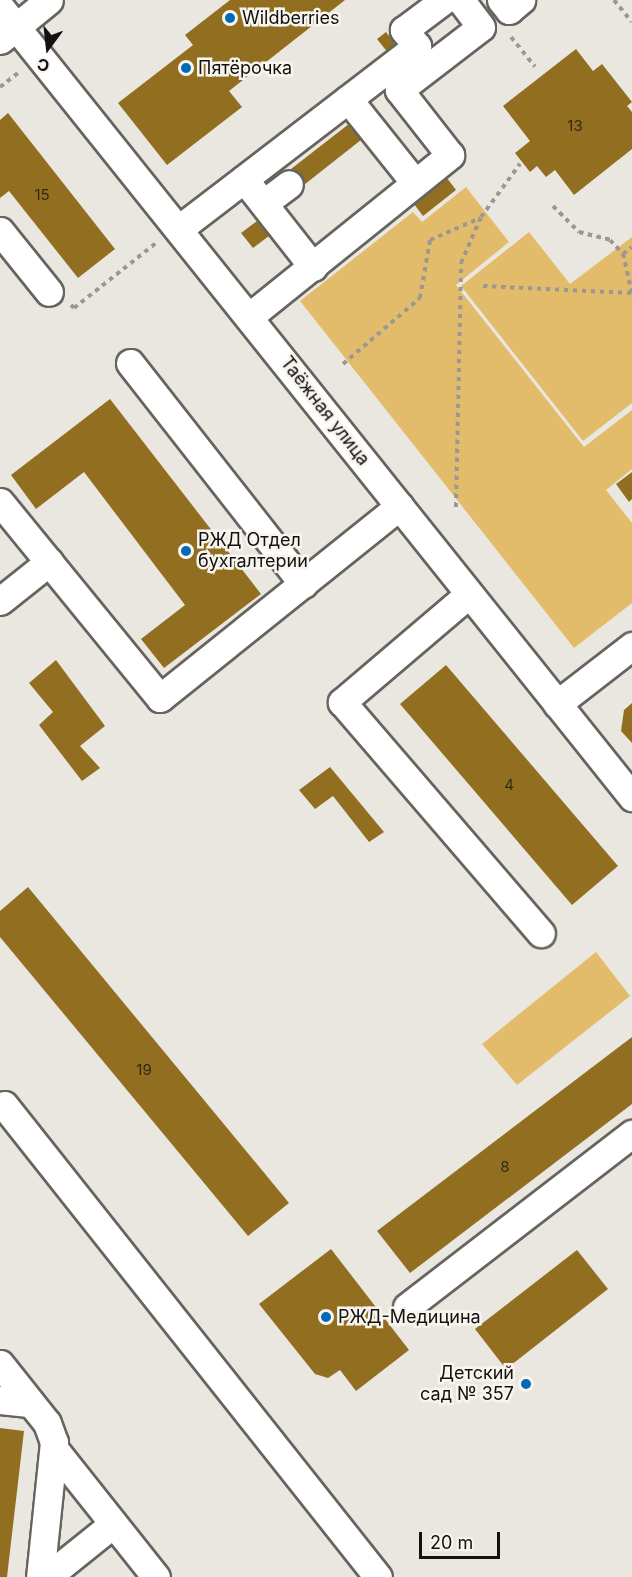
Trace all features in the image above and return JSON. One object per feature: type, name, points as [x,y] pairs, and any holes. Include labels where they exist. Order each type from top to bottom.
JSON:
[{"type":"street","points":[[6,24],[49,0]]},
{"type":"street","points":[[180,228],[417,46],[405,30],[444,0]]},
{"type":"street","points":[[250,316],[314,267],[450,155],[399,90],[481,27],[461,0]]},
{"type":"street","points":[[501,0],[508,10],[521,0]]},
{"type":"street","name":"Таёжная улица","points":[[6,24],[180,228],[632,797]]},
{"type":"street","points":[[348,99],[415,183]]},
{"type":"street","points":[[244,179],[314,267]]},
{"type":"street","points":[[264,203],[288,184]]},
{"type":"street","points":[[0,231],[58,296]]},
{"type":"street","points":[[130,363],[303,584]]},
{"type":"street","points":[[0,502],[160,698],[400,506]]},
{"type":"street","points":[[0,601],[49,562]]},
{"type":"street","points":[[469,594],[342,702],[541,933]]},
{"type":"street","points":[[557,704],[632,646]]},
{"type":"street","points":[[4,1105],[378,1577]]},
{"type":"street","points":[[407,1307],[632,1134]]},
{"type":"street","points":[[0,1364],[51,1429],[55,1450],[40,1577]]},
{"type":"street","points":[[0,1400],[31,1403]]},
{"type":"street","points":[[55,1450],[156,1577]]},
{"type":"street","points":[[47,1577],[113,1524]]},
{"type":"path","points":[[614,0],[632,22]]},
{"type":"path","points":[[456,507],[461,263],[480,217],[520,164]]},
{"type":"path","points":[[483,286],[632,293],[623,254],[610,240],[579,232],[553,206]]},
{"type":"path","points":[[343,364],[420,298],[430,240],[480,217]]},
{"type":"path","points":[[58,296],[74,308],[157,243]]},
{"type":"path","points":[[623,254],[632,247]]},
{"type":"shaded area","points":[[466,187],[509,242],[456,285],[584,447],[632,410],[632,469],[606,490],[632,523],[632,603],[574,648],[300,301],[413,212],[422,222]]},
{"type":"shaded area","points":[[529,232],[570,284],[632,237],[632,403],[583,441],[461,286]]},
{"type":"shaded area","points":[[596,952],[630,996],[517,1085],[482,1044]]},
{"type":"building","points":[[230,0],[345,0],[229,91],[242,107],[167,165],[118,103],[193,45],[185,35]]},
{"type":"building","points":[[386,32],[402,53],[393,59],[377,39]]},
{"type":"building","points":[[576,49],[593,71],[602,64],[632,102],[627,106],[632,112],[632,149],[574,195],[555,170],[546,177],[537,166],[530,172],[515,153],[530,141],[503,106]]},
{"type":"building","points":[[8,113],[115,249],[78,278],[9,191],[0,198],[0,120]]},
{"type":"building","points":[[354,120],[366,136],[295,192],[282,176]]},
{"type":"building","points":[[444,174],[456,190],[423,216],[411,200]]},
{"type":"building","points":[[261,218],[273,233],[253,248],[241,233]]},
{"type":"building","name":"РЖД Отдел бухгалтерии","points":[[110,399],[261,594],[164,668],[141,639],[185,605],[84,472],[36,509],[11,475]]},
{"type":"building","points":[[632,472],[632,499],[629,502],[616,484]]},
{"type":"building","points":[[56,660],[105,726],[80,746],[100,768],[82,781],[39,725],[53,712],[29,683]]},
{"type":"building","points":[[446,665],[618,866],[572,905],[400,704]]},
{"type":"building","points":[[632,703],[632,743],[621,731],[624,710]]},
{"type":"building","points":[[330,767],[384,832],[369,842],[333,796],[315,809],[299,790]]},
{"type":"building","points":[[28,887],[289,1203],[248,1236],[0,937],[0,911]]},
{"type":"building","points":[[632,1037],[632,1104],[410,1273],[377,1231]]},
{"type":"building","name":"РЖД-Медицина","points":[[331,1249],[409,1350],[356,1391],[340,1370],[328,1378],[315,1374],[259,1304]]},
{"type":"building","points":[[577,1250],[608,1289],[506,1369],[475,1329]]},
{"type":"building","points":[[0,1428],[24,1431],[7,1577],[0,1577]]},
{"type":"place","name":"Wildberries","points":[[230,18]]},
{"type":"place","name":"Пятёрочка","points":[[186,68]]},
{"type":"place","name":"РЖД Отдел бухгалтерии","points":[[186,551]]},
{"type":"place","name":"РЖД-Медицина","points":[[326,1317]]},
{"type":"place","name":"Детский сад № 357","points":[[526,1384]]}]
